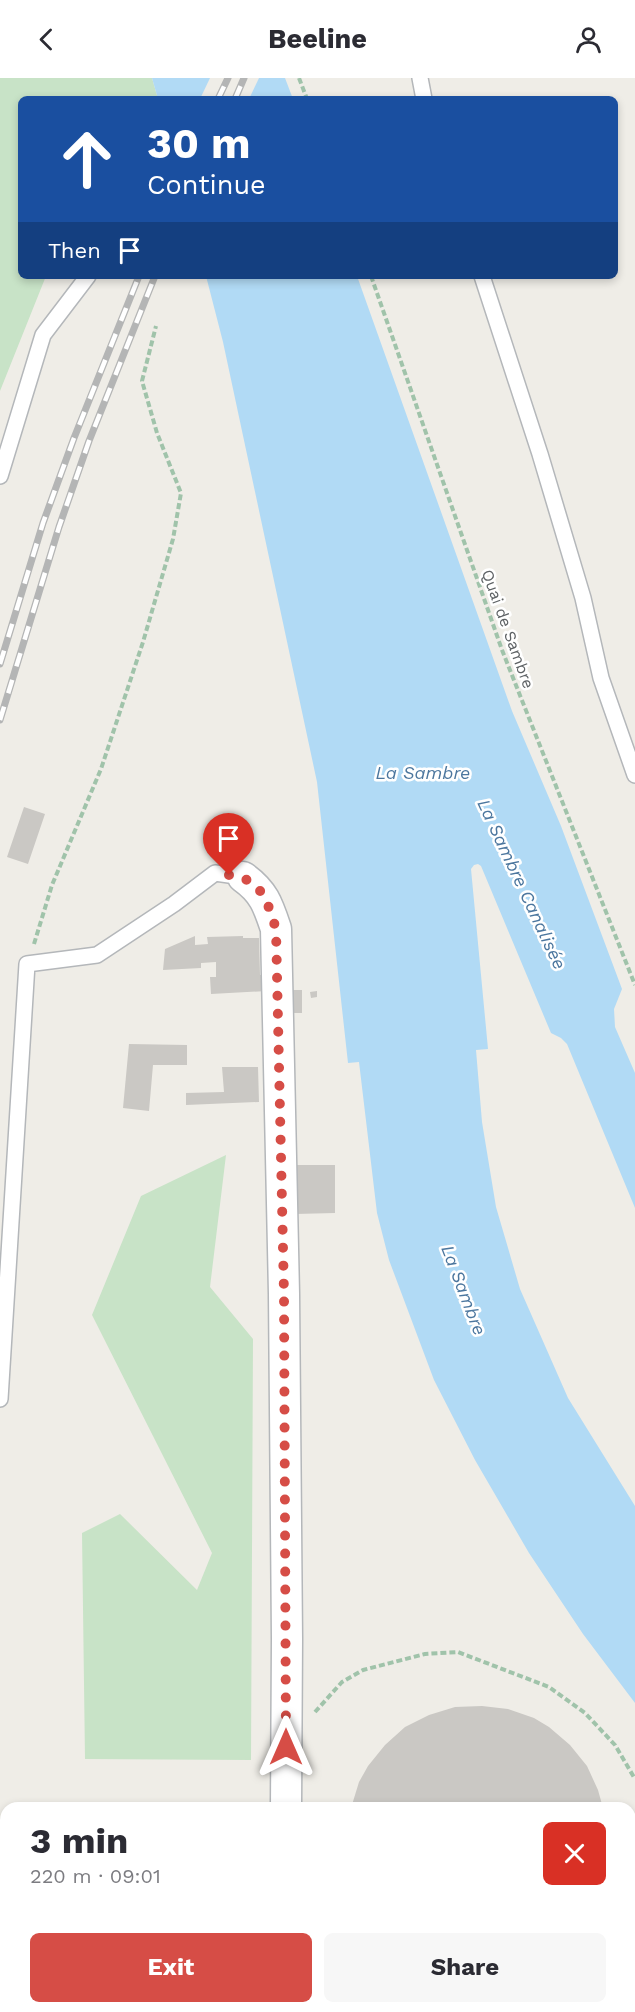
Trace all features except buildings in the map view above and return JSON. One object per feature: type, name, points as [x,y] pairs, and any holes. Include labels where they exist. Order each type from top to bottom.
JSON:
[{"type":"street","points":[[243,876],[257,887],[266,901],[276,929],[284,1294],[286,1802]]},
{"type":"lane","points":[[420,78],[423,96]]},
{"type":"lane","points":[[0,476],[43,335],[86,279]]},
{"type":"lane","points":[[483,279],[540,454],[583,598],[601,678],[635,776]]},
{"type":"lane","points":[[0,1399],[27,964],[97,955],[174,904],[215,873],[243,876]]},
{"type":"path","points":[[299,78],[306,96]]},
{"type":"path","name":"Quai de Sambre","points":[[372,279],[502,650],[635,985]]},
{"type":"path","points":[[27,964],[52,885],[101,770],[173,539],[181,493],[157,433],[142,381],[156,326]]},
{"type":"path","points":[[314,1713],[342,1682],[363,1670],[425,1654],[458,1652],[549,1687],[585,1713],[615,1745],[635,1779]]},
{"type":"green space","points":[[0,78],[152,78],[157,96],[18,96],[18,279],[45,279],[0,391]]},
{"type":"green space","points":[[226,1155],[210,1287],[253,1339],[251,1760],[85,1759],[82,1533],[120,1514],[197,1590],[212,1553],[92,1315],[141,1196]]},
{"type":"water","points":[[152,78],[285,78],[292,96],[157,96]]},
{"type":"water","name":"La Sambre","points":[[207,279],[358,279],[512,711],[561,826],[622,989],[614,1009],[615,1027],[635,1073],[635,1208],[567,1044],[551,1033],[481,866],[474,865],[471,869],[488,1049],[476,1050],[482,1122],[496,1207],[520,1289],[568,1398],[635,1506],[635,1703],[583,1634],[529,1553],[475,1460],[434,1380],[389,1260],[377,1213],[359,1062],[348,1063],[317,782],[223,342]]},
{"type":"pier","points":[[210,78],[259,78],[250,96],[201,96]]},
{"type":"railway","points":[[219,96],[228,78]]},
{"type":"railway","points":[[236,96],[244,78]]},
{"type":"railway","points":[[0,664],[43,523],[74,438],[138,279]]},
{"type":"railway","points":[[0,720],[59,527],[89,441],[154,279]]},
{"type":"route","points":[[229,875],[243,876],[257,887],[266,901],[276,929],[284,1294],[286,1747]]},
{"type":"water label","name":"La Sambre Canalisée","points":[[522,884]]}]
